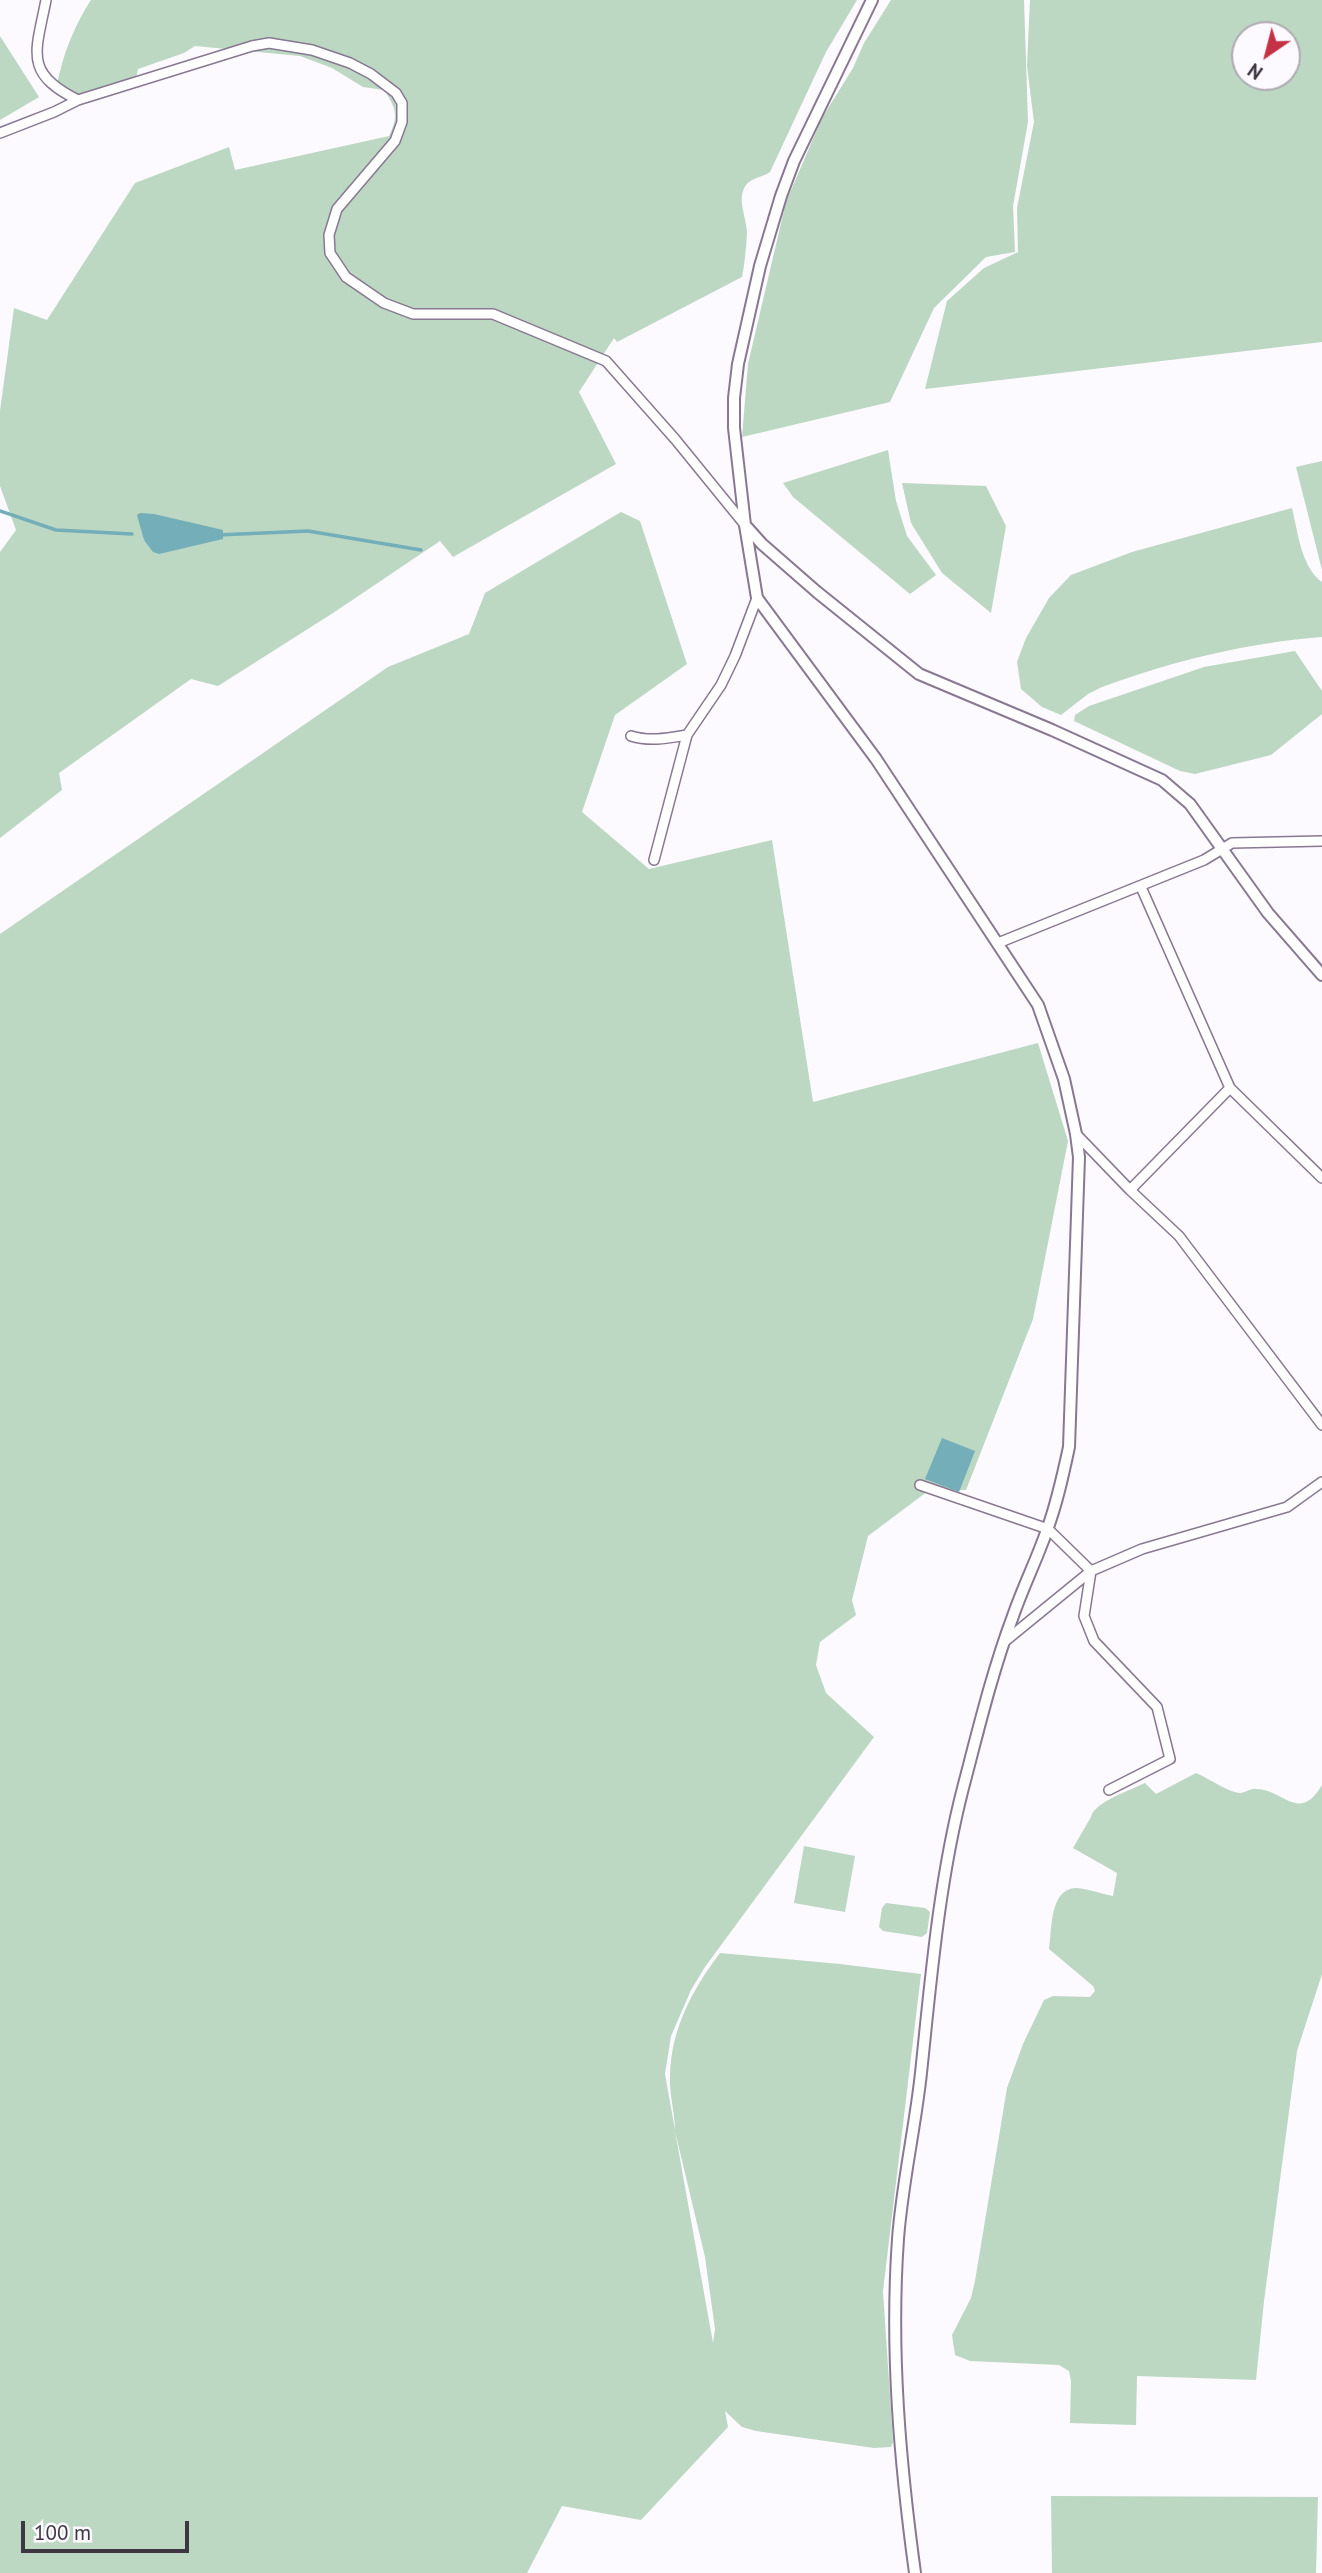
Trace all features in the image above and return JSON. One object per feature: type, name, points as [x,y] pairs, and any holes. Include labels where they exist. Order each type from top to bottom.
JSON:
[{"type":"street","points":[[46,0],[36,64],[46,79],[60,91],[78,100]]},
{"type":"street","points":[[872,0],[794,161],[760,266],[738,365],[734,428],[745,525],[757,598],[876,758],[1038,1004],[1064,1079],[1079,1157],[1069,1447],[1048,1530],[1004,1643],[963,1790],[948,1857],[933,1963],[917,2113],[898,2236],[894,2302],[898,2412],[905,2500],[915,2573]]},
{"type":"street","points":[[0,133],[78,100],[269,43],[312,50],[350,63],[371,74],[396,93],[402,103],[402,122],[395,141],[337,209],[328,235],[330,253],[346,278],[384,303],[413,314],[493,314],[606,361],[762,544],[919,674],[1162,780],[1190,804],[1268,913],[1322,975]]},
{"type":"street","points":[[654,860],[687,735],[721,685],[757,598]]},
{"type":"street","points":[[631,736],[640,739],[662,739],[687,735]]},
{"type":"street","points":[[998,943],[1141,887],[1232,843],[1322,841]]},
{"type":"street","points":[[1141,887],[1230,1088],[1322,1178]]},
{"type":"street","points":[[1130,1190],[1230,1088]]},
{"type":"street","points":[[1076,1134],[1179,1236],[1322,1425]]},
{"type":"street","points":[[1004,1643],[1091,1571],[1142,1549],[1287,1507],[1322,1482]]},
{"type":"street","points":[[920,1485],[1048,1530],[1091,1571]]},
{"type":"street","points":[[1091,1571],[1084,1616],[1094,1641],[1157,1707],[1170,1759],[1109,1790]]},
{"type":"green space","points":[[91,0],[857,0],[826,52],[770,172],[751,181],[743,190],[742,202],[747,233],[742,277],[617,342],[614,338],[579,392],[616,464],[453,557],[440,541],[218,686],[191,679],[59,773],[62,790],[0,838],[0,552],[16,530],[0,486],[0,411],[14,308],[47,320],[135,183],[229,147],[235,170],[389,136],[395,117],[384,90],[363,87],[332,68],[300,56],[195,46],[184,53],[138,69],[136,78],[79,95],[57,85],[70,41]]},
{"type":"green space","points":[[891,0],[1024,0],[1028,122],[1013,206],[1015,252],[986,257],[934,308],[890,402],[742,437],[748,364],[786,202],[822,118]]},
{"type":"green space","points":[[1030,0],[1322,0],[1322,342],[925,389],[947,301],[984,268],[1018,252],[1017,208],[1034,122],[1027,66]]},
{"type":"green space","points":[[0,36],[39,97],[0,120]]},
{"type":"green space","points":[[888,450],[896,501],[907,536],[936,575],[910,594],[793,497],[783,483]]},
{"type":"green space","points":[[1322,461],[1322,570],[1296,467]]},
{"type":"green space","points":[[902,483],[986,486],[1006,526],[991,613],[942,573],[911,523]]},
{"type":"green space","points":[[1292,508],[1305,558],[1322,582],[1322,637],[1210,654],[1156,669],[1102,687],[1088,694],[1061,715],[1042,707],[1021,689],[1017,662],[1026,638],[1049,598],[1071,575],[1132,552]]},
{"type":"green space","points":[[621,512],[640,521],[687,664],[615,715],[582,812],[649,869],[772,840],[813,1102],[1038,1043],[1068,1141],[1033,1319],[966,1490],[928,1491],[868,1536],[852,1600],[856,1615],[820,1642],[816,1665],[826,1693],[874,1737],[705,1967],[691,1990],[671,2036],[665,2074],[675,2130],[670,2083],[674,2042],[692,1996],[720,1953],[921,1974],[883,2291],[893,2442],[891,2447],[874,2448],[756,2431],[742,2427],[725,2411],[728,2427],[641,2520],[562,2506],[527,2573],[0,2573],[0,934],[388,667],[469,634],[485,593]],"holes":[[[675,2131],[705,2257],[715,2329],[713,2343]]]},
{"type":"green space","points":[[1295,651],[1322,691],[1322,714],[1271,755],[1195,774],[1180,771],[1074,721],[1075,715],[1089,706],[1204,667]]},
{"type":"green space","points":[[1196,1773],[1236,1792],[1266,1790],[1298,1803],[1306,1802],[1314,1796],[1322,1785],[1322,1974],[1297,2051],[1256,2380],[1137,2376],[1136,2425],[1070,2423],[1069,2371],[1059,2365],[970,2361],[955,2355],[952,2335],[971,2298],[1007,2088],[1023,2044],[1044,2000],[1053,1996],[1090,1997],[1095,1991],[1093,1986],[1049,1949],[1053,1912],[1060,1896],[1067,1890],[1084,1889],[1113,1896],[1117,1873],[1073,1848],[1094,1812],[1106,1801],[1145,1783],[1156,1794]]},
{"type":"green space","points":[[804,1846],[855,1856],[845,1912],[794,1903]]},
{"type":"green space","points":[[886,1903],[925,1908],[930,1912],[927,1933],[922,1937],[883,1931],[879,1927],[882,1908]]},
{"type":"green space","points":[[1051,2496],[1318,2497],[1316,2573],[1052,2573]]},
{"type":"water","points":[[140,513],[223,530],[223,539],[159,554],[153,552],[144,540],[137,515]]},
{"type":"water","points":[[942,1438],[975,1451],[959,1492],[925,1479]]},
{"type":"waterway","points":[[0,511],[56,530],[132,534]]},
{"type":"waterway","points":[[218,535],[308,531],[421,550]]}]
